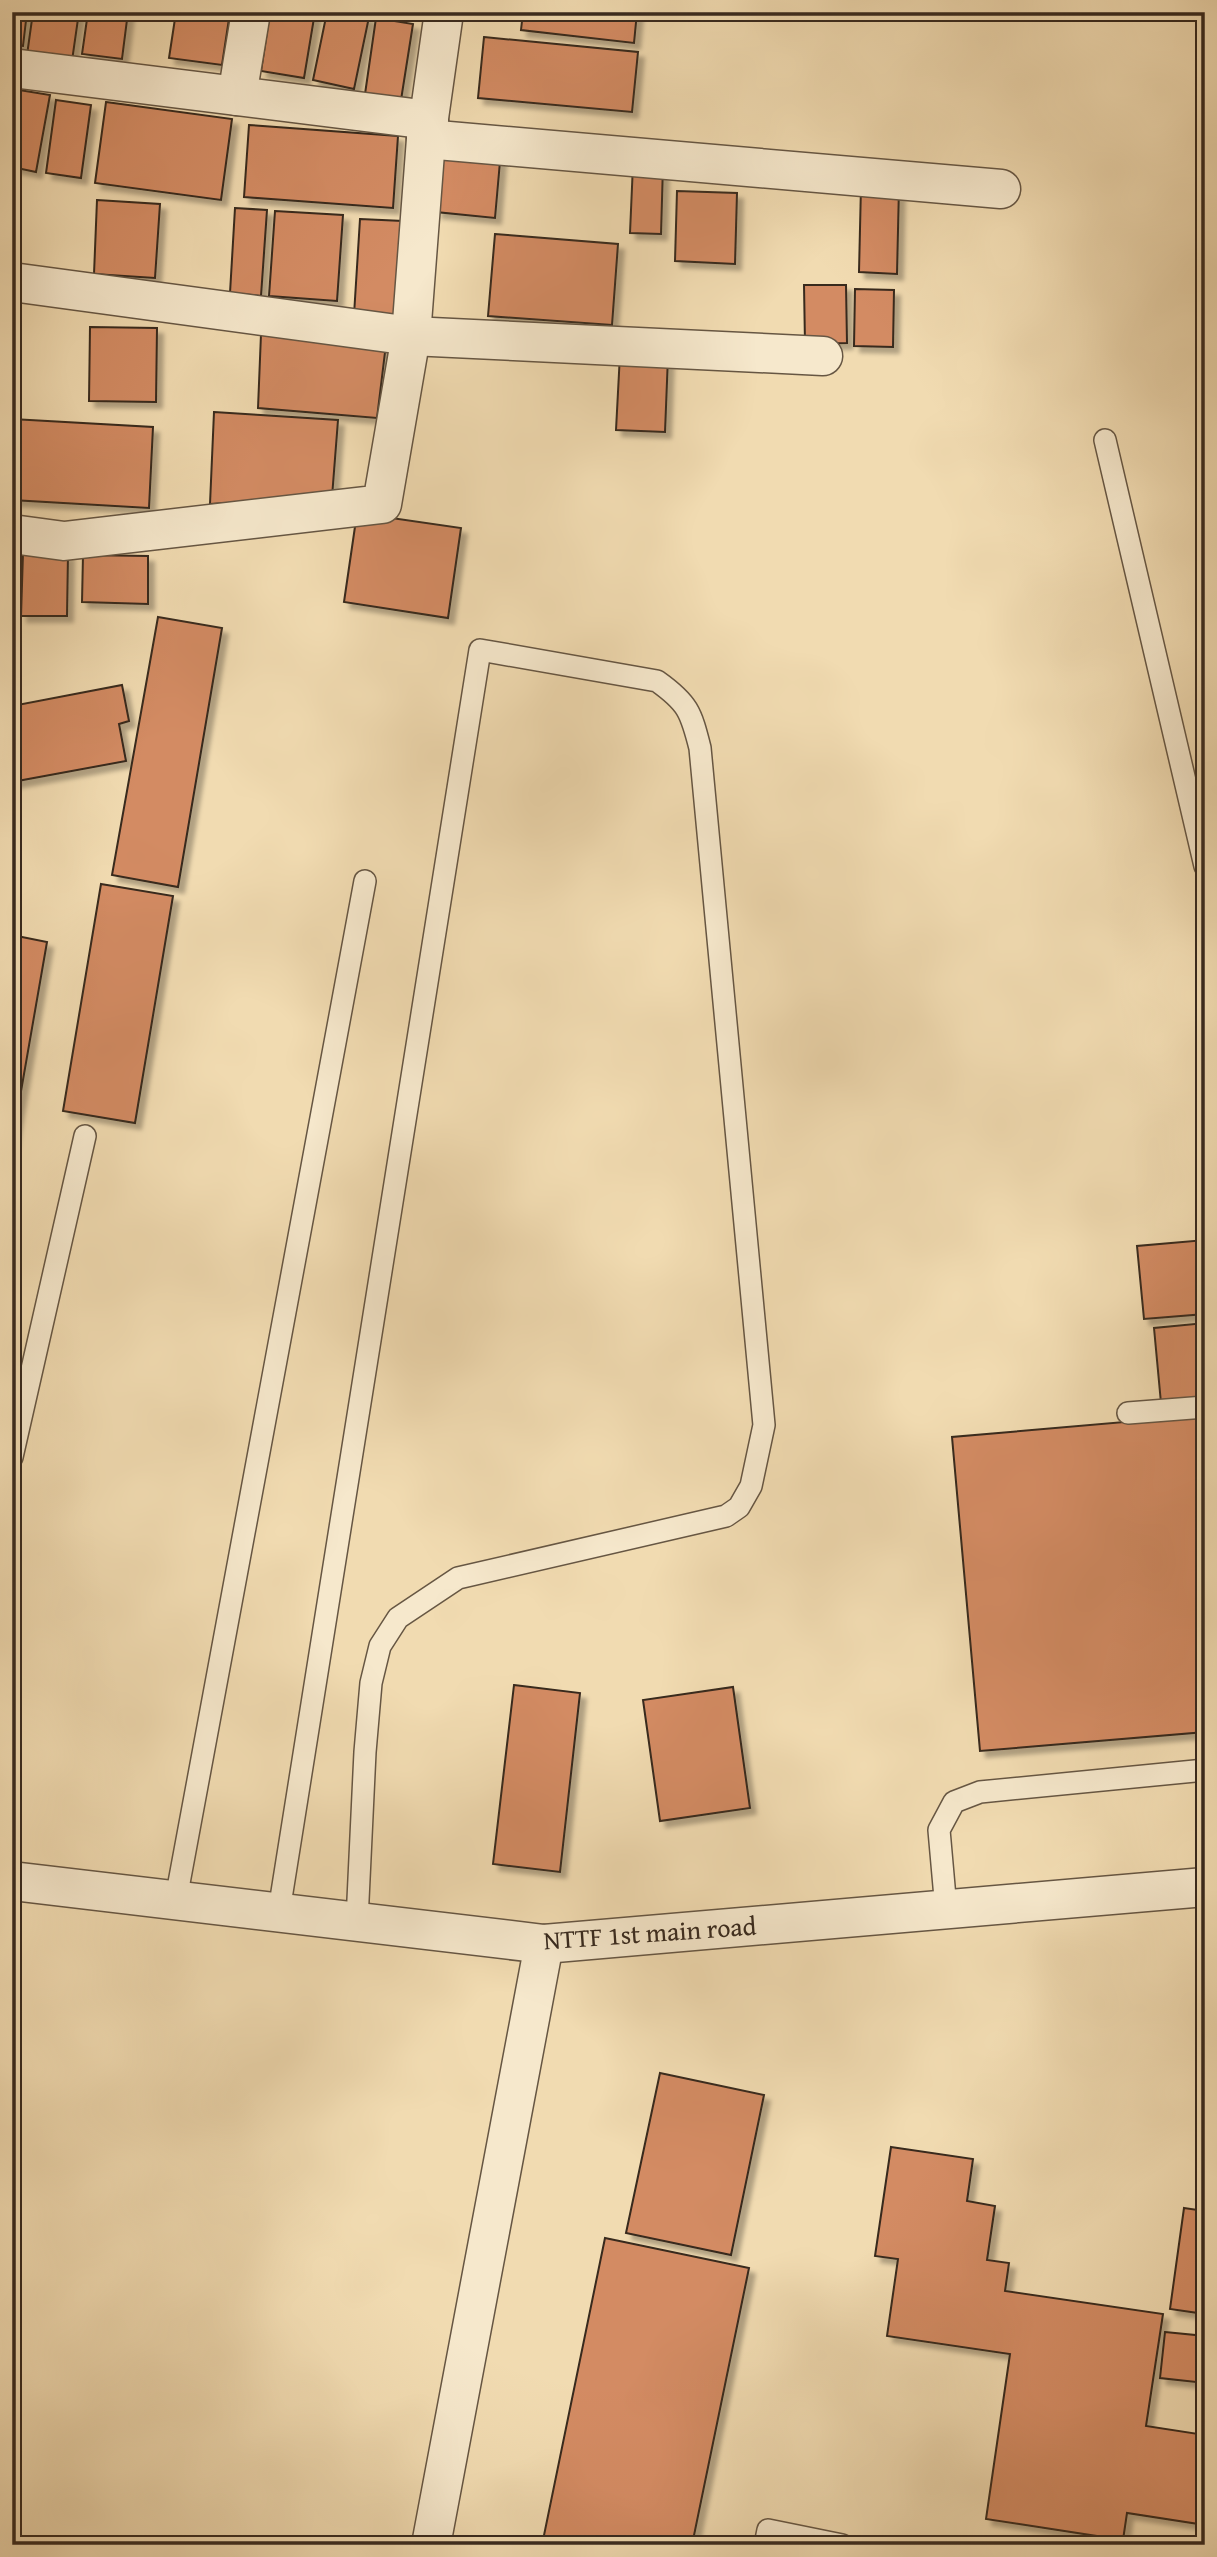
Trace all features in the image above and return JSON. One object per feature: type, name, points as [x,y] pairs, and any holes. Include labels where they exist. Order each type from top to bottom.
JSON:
[{"type":"street","points":[[237,96],[251,12]]},
{"type":"street","points":[[12,534],[65,541],[382,504],[411,336],[428,129],[444,12]]},
{"type":"street","points":[[12,68],[237,96],[428,129],[1001,189]]},
{"type":"street","points":[[12,282],[411,336],[823,356]]},
{"type":"street","name":"NTTF 1st main road","points":[[12,1881],[544,1944],[1205,1887]]},
{"type":"street","points":[[430,2545],[544,1944]]},
{"type":"lane","points":[[1105,440],[1205,866]]},
{"type":"lane","points":[[279,1911],[480,650],[657,681],[680,696],[693,718],[700,748],[764,1425],[751,1486],[739,1507],[726,1516],[458,1578],[398,1618],[380,1646],[371,1683],[357,1920]]},
{"type":"lane","points":[[176,1899],[365,881]]},
{"type":"lane","points":[[12,1457],[85,1136]]},
{"type":"lane","points":[[1128,1413],[1205,1407]]},
{"type":"lane","points":[[946,1909],[939,1830],[954,1802],[980,1792],[1205,1770]]},
{"type":"lane","points":[[765,2545],[768,2530],[842,2545]]},
{"type":"building","points":[[12,12],[27,12],[23,46],[12,45]]},
{"type":"building","points":[[33,12],[79,12],[72,61],[27,55]]},
{"type":"building","points":[[88,12],[128,12],[122,59],[82,54]]},
{"type":"building","points":[[176,12],[230,12],[222,65],[169,58]]},
{"type":"building","points":[[270,12],[315,12],[304,78],[261,71]]},
{"type":"building","points":[[327,12],[345,12],[369,17],[354,89],[313,80]]},
{"type":"building","points":[[523,12],[637,12],[634,43],[521,30]]},
{"type":"building","points":[[376,18],[413,24],[401,100],[365,94]]},
{"type":"building","points":[[484,37],[638,52],[632,112],[478,98]]},
{"type":"building","points":[[13,89],[50,95],[36,172],[12,167]]},
{"type":"building","points":[[56,100],[91,105],[81,178],[46,173]]},
{"type":"building","points":[[106,102],[232,119],[221,200],[95,183]]},
{"type":"building","points":[[249,125],[398,136],[393,208],[244,197]]},
{"type":"building","points":[[443,144],[501,150],[495,218],[436,212]]},
{"type":"building","points":[[633,164],[663,165],[661,234],[630,233]]},
{"type":"building","points":[[861,186],[899,187],[897,274],[859,272]]},
{"type":"building","points":[[677,191],[737,193],[735,264],[675,261]]},
{"type":"building","points":[[97,200],[160,204],[155,278],[94,274]]},
{"type":"building","points":[[235,208],[267,210],[261,296],[230,293]]},
{"type":"building","points":[[275,211],[343,215],[337,301],[269,296]]},
{"type":"building","points":[[360,219],[403,221],[398,317],[354,315]]},
{"type":"building","points":[[495,234],[618,244],[612,325],[488,316]]},
{"type":"building","points":[[804,285],[846,285],[847,343],[805,344]]},
{"type":"building","points":[[855,289],[894,290],[893,347],[854,346]]},
{"type":"building","points":[[90,327],[157,328],[156,402],[89,401]]},
{"type":"building","points":[[261,334],[386,344],[377,418],[258,408]]},
{"type":"building","points":[[620,354],[668,356],[665,432],[616,430]]},
{"type":"building","points":[[214,412],[338,420],[332,497],[210,504]]},
{"type":"building","points":[[12,419],[153,427],[149,508],[12,500]]},
{"type":"building","points":[[357,513],[461,528],[448,618],[344,602]]},
{"type":"building","points":[[23,553],[68,554],[67,616],[21,616]]},
{"type":"building","points":[[83,555],[148,556],[148,604],[82,602]]},
{"type":"building","points":[[158,617],[222,628],[178,887],[112,875]]},
{"type":"building","points":[[122,685],[129,721],[119,724],[126,761],[12,782],[12,706]]},
{"type":"building","points":[[101,884],[173,896],[135,1123],[63,1111]]},
{"type":"building","points":[[12,935],[47,942],[12,1143]]},
{"type":"building","points":[[1205,1240],[1205,1314],[1144,1319],[1137,1246]]},
{"type":"building","points":[[1205,1323],[1205,1399],[1161,1403],[1154,1328]]},
{"type":"building","points":[[1205,1415],[1205,1732],[980,1751],[952,1437]]},
{"type":"building","points":[[514,1685],[580,1693],[560,1872],[493,1864]]},
{"type":"building","points":[[733,1687],[750,1808],[660,1821],[643,1700]]},
{"type":"building","points":[[660,2073],[764,2095],[731,2255],[626,2233]]},
{"type":"building","points":[[891,2147],[973,2159],[967,2201],[995,2206],[987,2260],[1009,2263],[1005,2291],[1163,2314],[1146,2426],[1205,2435],[1205,2525],[1127,2513],[1123,2540],[986,2519],[1010,2354],[887,2336],[898,2259],[875,2256]]},
{"type":"building","points":[[1184,2208],[1205,2211],[1205,2314],[1170,2309]]},
{"type":"building","points":[[605,2238],[749,2268],[692,2545],[542,2545]]},
{"type":"building","points":[[1165,2332],[1205,2336],[1205,2383],[1160,2378]]}]
